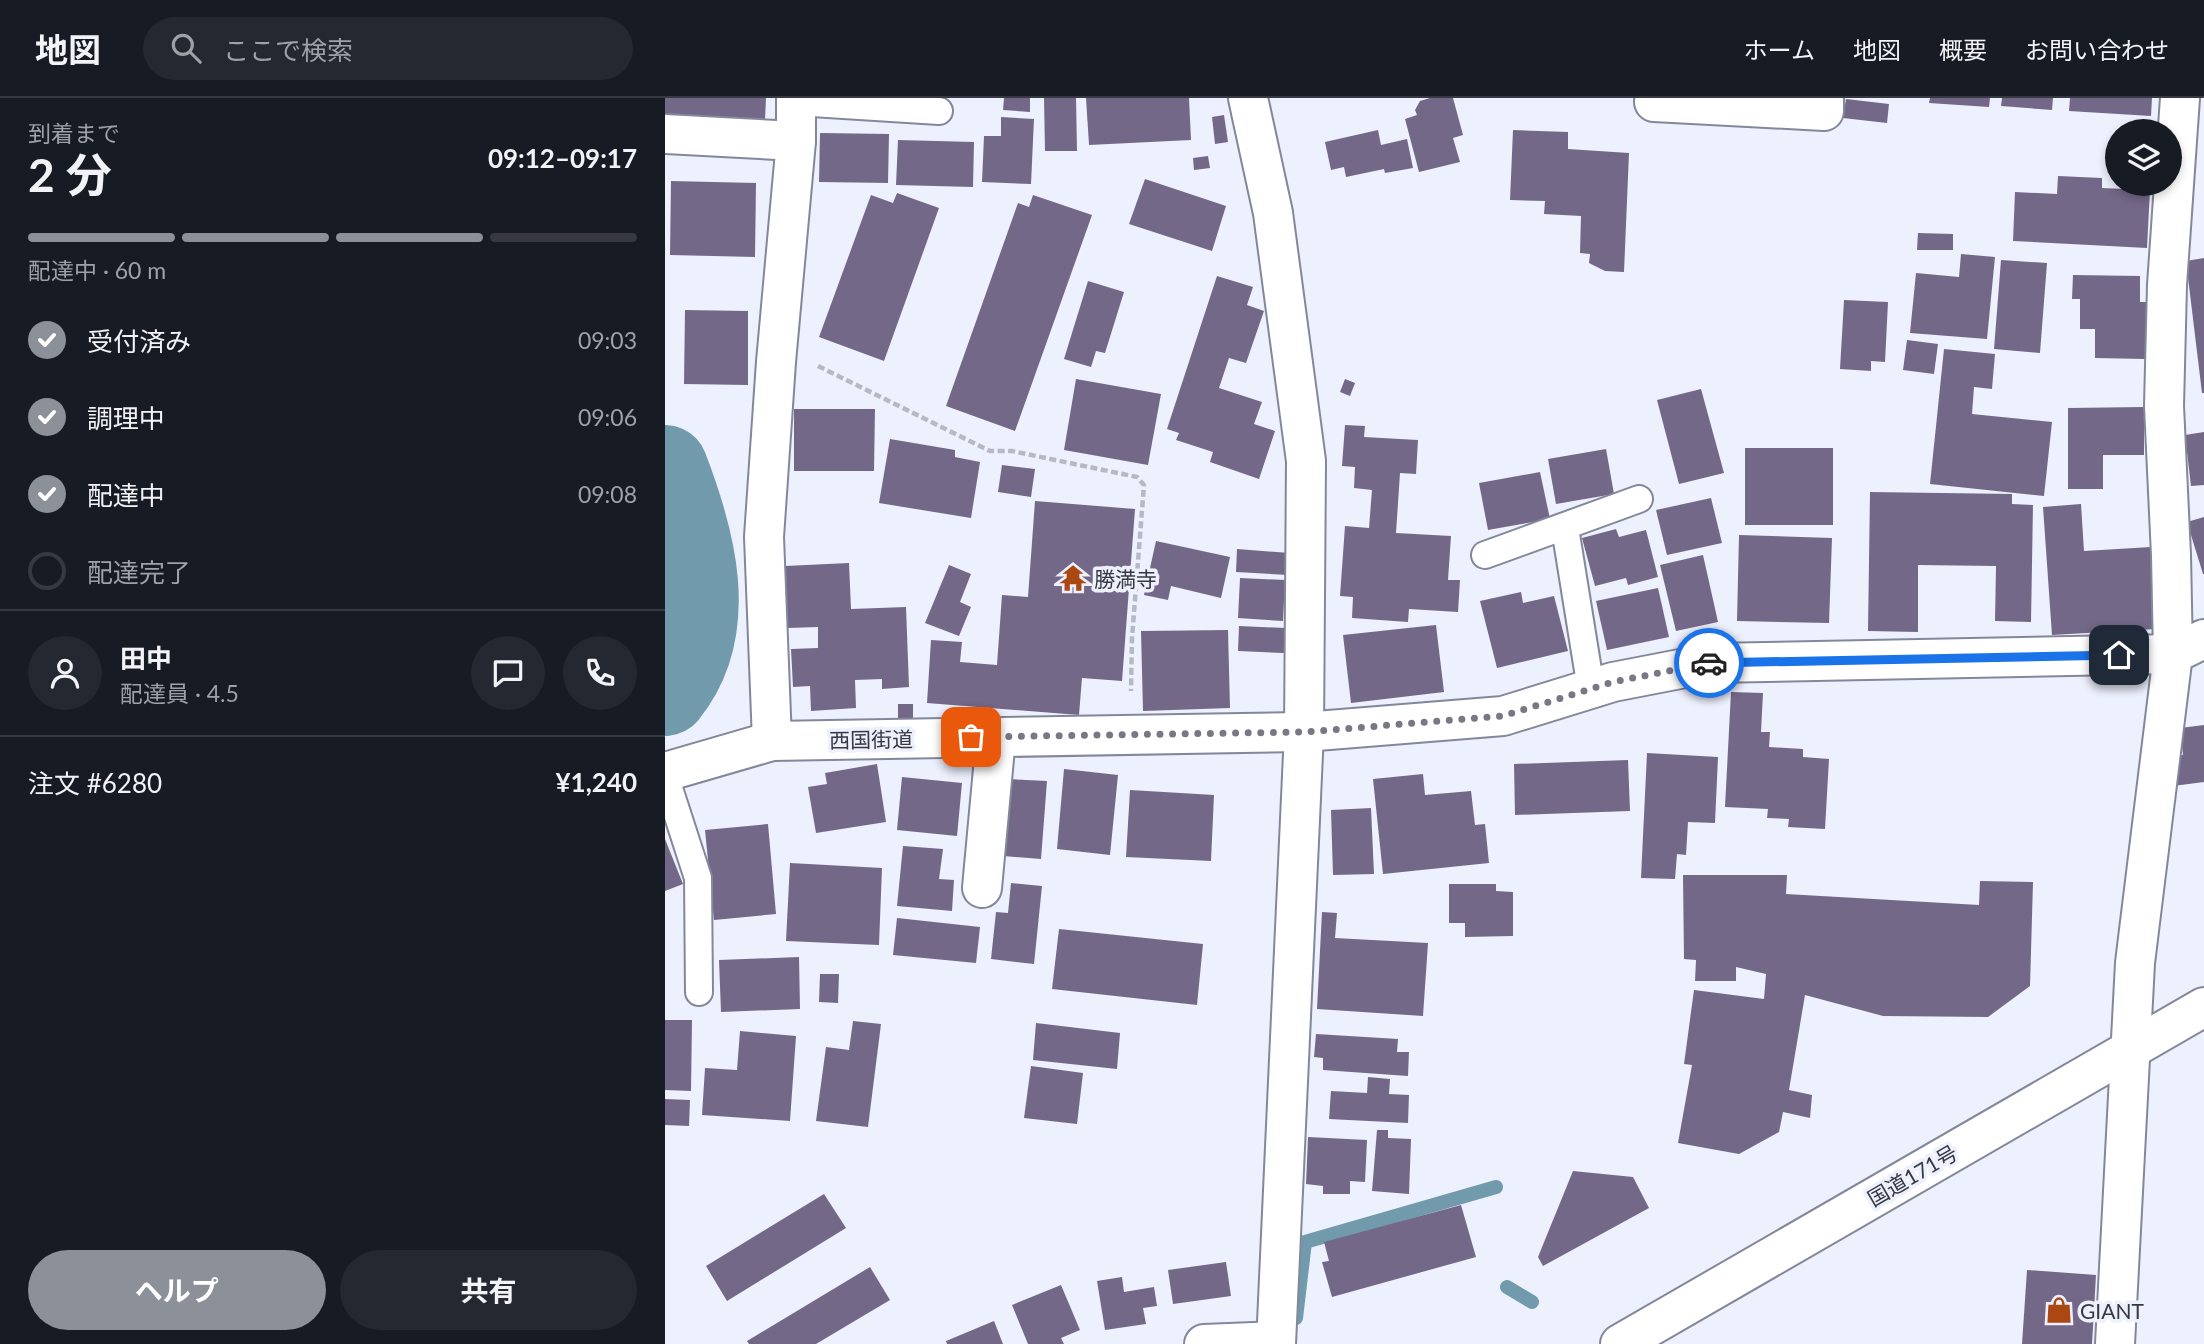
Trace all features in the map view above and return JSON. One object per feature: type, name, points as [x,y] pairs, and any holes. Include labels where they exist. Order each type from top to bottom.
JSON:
[{"type":"main road","points":[[1204,1344],[1276,1343],[1304,732],[1306,461],[1273,213],[1248,98]]},
{"type":"main road","points":[[1654,102],[1824,111],[1824,98]]},
{"type":"main road","points":[[2115,1344],[2135,963],[2189,647],[2171,555],[2164,406],[2167,285],[2180,98]]},
{"type":"main road","points":[[772,741],[764,537],[777,346],[796,141],[796,100]]},
{"type":"main road","points":[[665,134],[796,141]]},
{"type":"main road","name":"西国街道","points":[[665,774],[772,741],[1304,732],[1503,716],[1613,682],[1711,663],[2189,647]]},
{"type":"main road","points":[[982,888],[996,737]]},
{"type":"main road","name":"国道171号","points":[[1620,1344],[2204,1007]]},
{"type":"lane","points":[[796,100],[939,111]]},
{"type":"lane","points":[[1485,555],[1639,499]]},
{"type":"lane","points":[[1565,528],[1591,689]]},
{"type":"lane","points":[[665,774],[698,878],[699,992]]},
{"type":"path","points":[[777,346],[990,451],[1012,451],[1137,477],[1144,485],[1132,638],[1131,734]]},
{"type":"building","points":[[665,98],[766,98],[765,120],[665,115]]},
{"type":"building","points":[[1004,98],[1030,98],[1030,112],[1003,110]]},
{"type":"building","points":[[1044,98],[1076,98],[1077,151],[1045,151]]},
{"type":"building","points":[[1086,98],[1189,98],[1191,140],[1089,145]]},
{"type":"building","points":[[1453,98],[1463,135],[1453,138],[1460,162],[1419,172],[1405,119],[1417,115],[1415,110],[1420,101]]},
{"type":"building","points":[[1930,98],[1990,98],[1989,107],[1929,103]]},
{"type":"building","points":[[2002,98],[2053,98],[2052,110],[2001,106]]},
{"type":"building","points":[[2070,98],[2152,98],[2151,116],[2069,111]]},
{"type":"building","points":[[1846,99],[1889,104],[1887,123],[1843,118]]},
{"type":"building","points":[[1224,115],[1228,142],[1215,144],[1212,117]]},
{"type":"building","points":[[1001,117],[1034,119],[1031,184],[982,182],[984,136],[1001,136]]},
{"type":"building","points":[[1378,130],[1381,145],[1407,139],[1413,168],[1385,173],[1384,169],[1346,177],[1344,167],[1331,170],[1325,142]]},
{"type":"building","points":[[1513,130],[1568,132],[1568,149],[1629,153],[1624,272],[1605,271],[1589,263],[1590,254],[1580,253],[1581,216],[1544,214],[1545,201],[1510,200]]},
{"type":"building","points":[[820,133],[889,134],[888,183],[819,182]]},
{"type":"building","points":[[898,140],[974,142],[973,187],[896,185]]},
{"type":"building","points":[[1208,156],[1210,168],[1194,170],[1193,158]]},
{"type":"building","points":[[2058,176],[2102,178],[2105,196],[2150,196],[2147,248],[2013,241],[2015,192],[2057,194]]},
{"type":"building","points":[[1145,179],[1226,206],[1212,251],[1129,224]]},
{"type":"building","points":[[671,181],[756,183],[755,257],[670,255]]},
{"type":"building","points":[[897,193],[939,208],[884,361],[819,337],[871,195],[893,203]]},
{"type":"building","points":[[1033,195],[1092,215],[1015,431],[946,406],[1018,203],[1029,207]]},
{"type":"building","points":[[1918,233],[1953,234],[1953,250],[1917,250]]},
{"type":"building","points":[[1961,254],[1995,257],[1987,339],[1910,333],[1916,273],[1959,277]]},
{"type":"building","points":[[2204,258],[2204,393],[2202,393],[2186,261]]},
{"type":"building","points":[[2001,260],[2047,263],[2040,353],[1994,349]]},
{"type":"building","points":[[2073,275],[2140,276],[2140,302],[2147,302],[2145,359],[2095,358],[2095,329],[2080,329],[2080,299],[2072,299]]},
{"type":"building","points":[[1217,276],[1253,287],[1247,305],[1264,311],[1246,363],[1229,358],[1219,388],[1262,402],[1254,424],[1275,431],[1259,479],[1210,462],[1213,452],[1176,440],[1179,433],[1167,429]]},
{"type":"building","points":[[1088,281],[1124,292],[1105,353],[1096,351],[1091,367],[1064,359]]},
{"type":"building","points":[[1844,300],[1888,302],[1885,362],[1871,361],[1871,371],[1840,369]]},
{"type":"building","points":[[685,310],[748,311],[748,385],[684,384]]},
{"type":"building","points":[[1907,340],[1938,344],[1934,374],[1903,370]]},
{"type":"building","points":[[1944,349],[1995,354],[1992,389],[1974,387],[1972,414],[2052,422],[2044,496],[1930,484]]},
{"type":"building","points":[[1076,379],[1161,394],[1148,465],[1064,450]]},
{"type":"building","points":[[1345,379],[1355,383],[1350,396],[1340,392]]},
{"type":"building","points":[[1701,389],[1724,473],[1679,484],[1657,400]]},
{"type":"building","points":[[2144,407],[2144,455],[2103,455],[2103,489],[2068,489],[2068,408]]},
{"type":"building","points":[[794,409],[875,409],[874,471],[794,471]]},
{"type":"building","points":[[1345,425],[1365,426],[1364,437],[1418,440],[1416,474],[1400,473],[1396,533],[1451,536],[1448,580],[1460,580],[1458,612],[1409,609],[1408,622],[1352,618],[1353,597],[1340,596],[1345,526],[1369,528],[1372,490],[1354,488],[1355,467],[1342,466]]},
{"type":"building","points":[[2204,432],[2204,485],[2191,486],[2185,435]]},
{"type":"building","points":[[890,439],[955,450],[955,457],[980,462],[971,518],[879,503]]},
{"type":"building","points":[[1745,448],[1833,448],[1833,525],[1745,525]]},
{"type":"building","points":[[1606,449],[1614,494],[1556,504],[1548,459]]},
{"type":"building","points":[[1002,465],[1035,469],[1031,497],[998,492]]},
{"type":"building","points":[[1540,472],[1550,519],[1488,530],[1479,483]]},
{"type":"building","points":[[1870,492],[2012,494],[2012,504],[2033,505],[2031,622],[1995,621],[1996,566],[1918,565],[1918,632],[1868,631]]},
{"type":"building","points":[[1711,498],[1722,543],[1667,555],[1656,510]]},
{"type":"building","points":[[1035,501],[1135,509],[1122,681],[1082,678],[1079,715],[927,703],[931,640],[962,642],[960,662],[997,665],[1002,595],[1028,597]]},
{"type":"building","points":[[2081,504],[2084,551],[2151,547],[2156,629],[2052,635],[2043,507]]},
{"type":"building","points":[[2204,517],[2204,574],[2203,574],[2187,522]]},
{"type":"building","points":[[1616,529],[1619,537],[1646,530],[1658,577],[1628,585],[1626,578],[1595,586],[1582,538]]},
{"type":"building","points":[[1739,535],[1832,538],[1829,623],[1737,621]]},
{"type":"building","points":[[1156,541],[1230,557],[1221,598],[1171,586],[1168,600],[1144,595]]},
{"type":"building","points":[[1237,549],[1290,553],[1288,575],[1236,572]]},
{"type":"building","points":[[1703,555],[1718,622],[1676,631],[1660,565]]},
{"type":"building","points":[[849,563],[851,609],[906,607],[909,687],[882,689],[882,679],[855,680],[856,708],[811,711],[810,686],[793,687],[791,649],[818,648],[818,627],[788,628],[785,566]]},
{"type":"building","points":[[949,565],[971,574],[960,602],[971,607],[959,636],[925,623]]},
{"type":"building","points":[[1240,578],[1285,580],[1283,621],[1238,618]]},
{"type":"building","points":[[1658,588],[1669,637],[1607,650],[1596,601]]},
{"type":"building","points":[[1521,592],[1523,603],[1554,596],[1568,651],[1497,668],[1480,601]]},
{"type":"building","points":[[1436,625],[1444,692],[1351,703],[1343,635]]},
{"type":"building","points":[[1239,626],[1285,628],[1284,653],[1238,651]]},
{"type":"building","points":[[1228,630],[1230,708],[1143,711],[1141,631]]},
{"type":"building","points":[[1731,692],[1763,693],[1761,732],[1770,732],[1769,747],[1803,749],[1803,757],[1829,759],[1825,829],[1788,827],[1789,819],[1767,818],[1768,809],[1725,807]]},
{"type":"building","points":[[898,704],[913,704],[913,718],[898,718]]},
{"type":"building","points":[[2204,725],[2204,782],[2173,786],[2170,756],[2183,755],[2180,728]]},
{"type":"building","points":[[1647,753],[1718,757],[1715,823],[1688,822],[1686,855],[1677,854],[1675,879],[1641,878]]},
{"type":"building","points":[[1628,760],[1630,811],[1515,815],[1514,764]]},
{"type":"building","points":[[877,764],[886,822],[816,833],[808,787],[827,784],[825,773]]},
{"type":"building","points":[[1064,769],[1118,775],[1110,855],[1057,849]]},
{"type":"building","points":[[1423,774],[1425,795],[1471,791],[1475,825],[1485,824],[1489,863],[1383,874],[1373,779]]},
{"type":"building","points":[[902,777],[962,783],[957,836],[897,830]]},
{"type":"building","points":[[1008,779],[1047,781],[1041,859],[1003,856]]},
{"type":"building","points":[[1130,790],[1214,795],[1211,861],[1126,857]]},
{"type":"building","points":[[1371,808],[1374,874],[1333,875],[1331,810]]},
{"type":"building","points":[[768,824],[776,914],[714,920],[705,830]]},
{"type":"building","points":[[665,839],[683,884],[665,891]]},
{"type":"building","points":[[903,846],[943,849],[939,879],[954,880],[952,911],[897,906]]},
{"type":"building","points":[[790,863],[882,868],[879,945],[786,941]]},
{"type":"building","points":[[1683,875],[1787,875],[1786,894],[1979,905],[1980,881],[2033,882],[2030,986],[1988,1017],[1883,1016],[1805,995],[1789,1090],[1812,1095],[1810,1118],[1783,1112],[1779,1132],[1739,1154],[1678,1143],[1692,1065],[1684,1064],[1694,990],[1764,999],[1766,974],[1736,967],[1736,981],[1695,981],[1696,960],[1684,959]]},
{"type":"building","points":[[1011,883],[1042,886],[1034,964],[991,959],[996,912],[1008,913]]},
{"type":"building","points":[[1449,884],[1496,884],[1496,891],[1513,892],[1513,936],[1465,937],[1465,923],[1449,923]]},
{"type":"building","points":[[1322,912],[1337,913],[1335,938],[1428,943],[1423,1016],[1317,1009]]},
{"type":"building","points":[[897,918],[980,927],[976,963],[893,955]]},
{"type":"building","points":[[1059,929],[1203,944],[1197,1005],[1052,989]]},
{"type":"building","points":[[799,957],[800,1009],[721,1012],[719,960]]},
{"type":"building","points":[[820,974],[839,974],[838,1003],[819,1002]]},
{"type":"building","points":[[665,1020],[692,1020],[691,1091],[665,1090]]},
{"type":"building","points":[[853,1021],[881,1024],[868,1127],[816,1121],[826,1047],[849,1050]]},
{"type":"building","points":[[1036,1023],[1120,1033],[1117,1069],[1033,1060]]},
{"type":"building","points":[[740,1031],[796,1036],[790,1121],[702,1115],[705,1068],[737,1070]]},
{"type":"building","points":[[1316,1034],[1398,1039],[1397,1052],[1409,1052],[1408,1076],[1323,1070],[1323,1058],[1314,1057]]},
{"type":"building","points":[[1031,1066],[1083,1073],[1077,1124],[1024,1118]]},
{"type":"building","points":[[1368,1077],[1390,1079],[1389,1094],[1409,1095],[1408,1123],[1329,1119],[1331,1091],[1367,1093]]},
{"type":"building","points":[[665,1099],[690,1100],[689,1126],[665,1125]]},
{"type":"building","points":[[1377,1130],[1388,1130],[1388,1138],[1411,1139],[1409,1194],[1372,1191]]},
{"type":"building","points":[[1308,1137],[1367,1140],[1365,1182],[1350,1181],[1350,1194],[1323,1194],[1323,1186],[1306,1184]]},
{"type":"building","points":[[1573,1171],[1633,1177],[1649,1208],[1543,1266],[1538,1257]]},
{"type":"building","points":[[824,1194],[846,1228],[727,1301],[706,1266]]},
{"type":"building","points":[[1461,1205],[1476,1257],[1332,1297],[1322,1262],[1329,1261],[1324,1242]]},
{"type":"building","points":[[1226,1262],[1231,1296],[1173,1304],[1168,1270]]},
{"type":"building","points":[[870,1267],[890,1300],[816,1344],[749,1344],[747,1341]]},
{"type":"building","name":"GIANT","points":[[2027,1270],[2096,1275],[2092,1344],[2022,1344]]},
{"type":"building","points":[[1122,1277],[1124,1292],[1154,1287],[1157,1306],[1143,1308],[1146,1324],[1105,1330],[1097,1281]]},
{"type":"building","points":[[1061,1285],[1080,1330],[1061,1338],[1064,1344],[1028,1344],[1012,1305]]},
{"type":"building","points":[[994,1321],[1003,1344],[947,1344],[946,1341]]},
{"type":"waterway","points":[[665,468],[684,524],[695,582],[691,640],[681,668],[665,693]]},
{"type":"waterway","points":[[1296,1318],[1305,1242],[1496,1187]]},
{"type":"waterway","points":[[1507,1287],[1532,1302]]},
{"type":"way so far","points":[[971,737],[1304,732],[1503,716],[1613,682],[1709,663]]},
{"type":"place","name":"勝満寺","points":[[1073,578]]},
{"type":"place","name":"GIANT","points":[[2059,1310]]},
{"type":"route","points":[[1709,663],[2119,655]]}]
